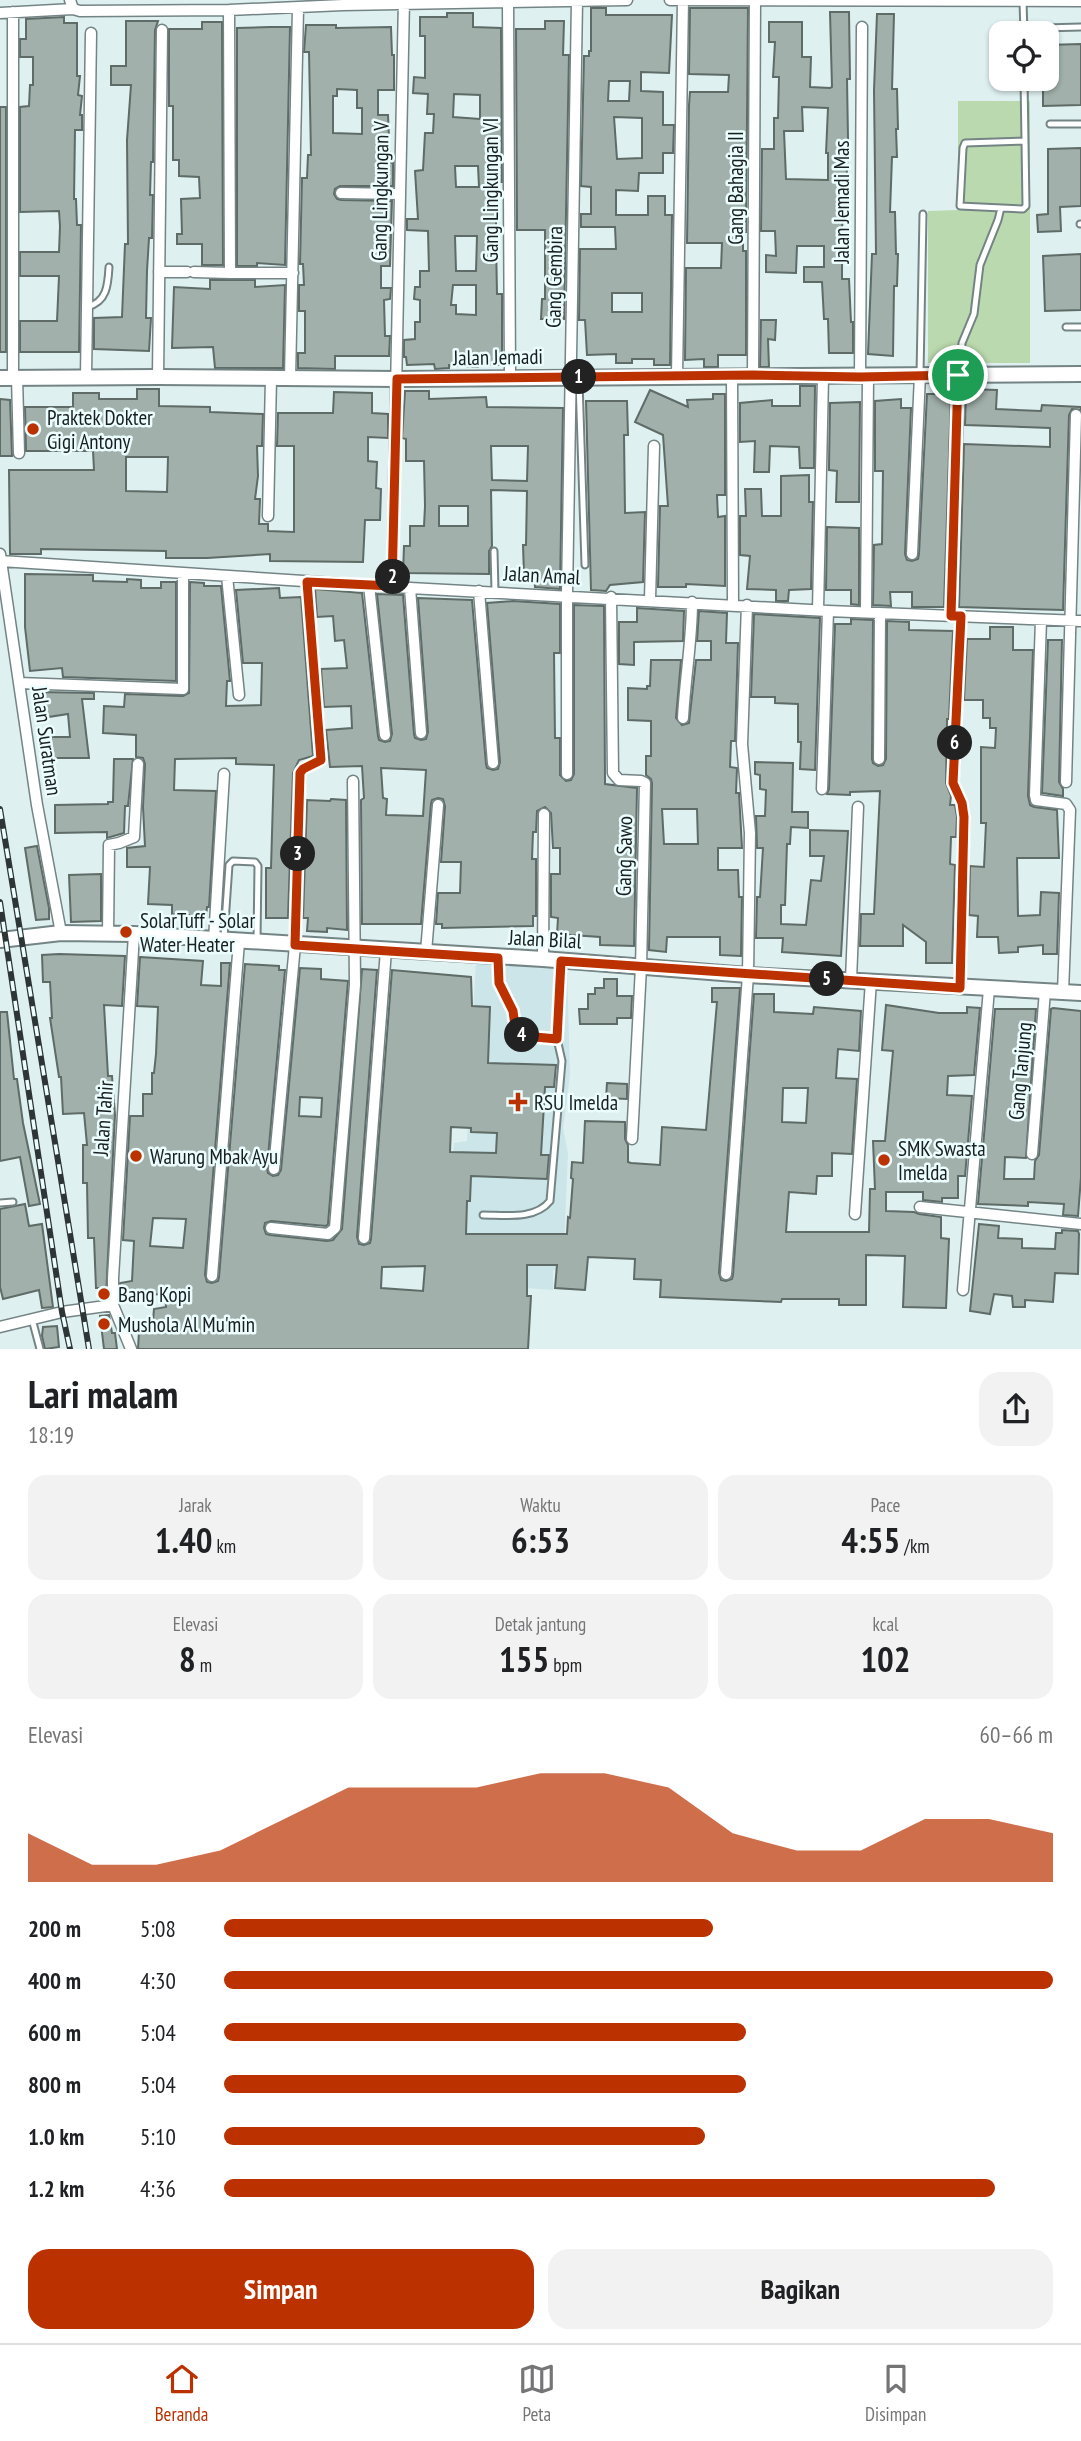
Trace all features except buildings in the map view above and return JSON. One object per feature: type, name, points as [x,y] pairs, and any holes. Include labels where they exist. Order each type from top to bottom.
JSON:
[{"type":"main road","name":"Jalan Jemadi","points":[[10,377],[397,379],[1081,374]]},
{"type":"main road","name":"Jalan Bilal","points":[[3,940],[61,933],[134,934],[960,988],[1081,992]]},
{"type":"street","points":[[0,12],[74,7],[212,5],[229,10],[298,8],[342,2],[627,0]]},
{"type":"street","points":[[670,0],[1081,1]]},
{"type":"street","points":[[677,376],[683,0]]},
{"type":"street","name":"Gang Bahagia II","points":[[753,375],[755,0]]},
{"type":"street","name":"Gang Gembira","points":[[567,774],[568,595],[575,378],[577,1]]},
{"type":"street","name":"Gang Lingkungan V","points":[[392,586],[404,2]]},
{"type":"street","name":"Gang Lingkungan VI","points":[[508,2],[510,378]]},
{"type":"street","points":[[290,379],[298,8]]},
{"type":"street","points":[[229,10],[230,273]]},
{"type":"street","points":[[13,12],[10,377],[19,453]]},
{"type":"street","name":"Jalan Jemadi Mas","points":[[862,27],[866,612]]},
{"type":"street","points":[[158,377],[162,30]]},
{"type":"street","points":[[86,377],[91,33]]},
{"type":"street","points":[[341,193],[399,194]]},
{"type":"street","points":[[159,272],[293,273]]},
{"type":"street","points":[[912,554],[920,375]]},
{"type":"street","points":[[958,375],[953,783],[962,803],[964,817],[960,988]]},
{"type":"street","points":[[732,376],[733,604]]},
{"type":"street","points":[[822,789],[823,377]]},
{"type":"street","points":[[268,516],[271,379]]},
{"type":"street","points":[[1066,782],[1076,415]]},
{"type":"street","points":[[650,600],[654,446]]},
{"type":"street","name":"Jalan Amal","points":[[1,558],[307,582],[880,613],[1081,621]]},
{"type":"street","name":"Jalan Suratman","points":[[1,558],[37,806],[61,933]]},
{"type":"street","points":[[19,683],[183,689],[183,573]]},
{"type":"street","points":[[227,576],[239,695]]},
{"type":"street","points":[[274,1169],[295,945],[300,773],[321,760],[307,582]]},
{"type":"street","points":[[369,585],[385,735]]},
{"type":"street","points":[[410,588],[421,733]]},
{"type":"street","points":[[479,591],[494,763]]},
{"type":"street","name":"Gang Sawo","points":[[611,597],[613,773],[619,780],[645,783],[641,967]]},
{"type":"street","points":[[683,718],[692,636],[692,602]]},
{"type":"street","points":[[726,1275],[748,975],[750,833],[742,744],[747,605]]},
{"type":"street","points":[[879,760],[880,613]]},
{"type":"street","points":[[1041,620],[1035,794],[1036,800],[1066,804],[1069,810],[1063,992]]},
{"type":"street","points":[[108,934],[108,845],[119,844],[134,837],[138,764]]},
{"type":"street","points":[[219,941],[223,774]]},
{"type":"street","points":[[271,1228],[328,1234],[335,1228],[354,1014],[356,948],[353,781]]},
{"type":"street","points":[[426,952],[438,805]]},
{"type":"street","points":[[851,980],[858,807]]},
{"type":"street","points":[[543,959],[544,814]]},
{"type":"street","name":"Jalan Tahir","points":[[113,1305],[134,934]]},
{"type":"street","points":[[212,1276],[239,942]]},
{"type":"street","points":[[364,1238],[386,950]]},
{"type":"street","points":[[632,1139],[641,967]]},
{"type":"street","points":[[855,1214],[871,981]]},
{"type":"street","points":[[963,1290],[989,989]]},
{"type":"street","name":"Gang Tanjung","points":[[1032,1154],[1045,991]]},
{"type":"street","points":[[920,1207],[1081,1224]]},
{"type":"street","points":[[0,1327],[62,1312],[113,1305],[131,1349]]},
{"type":"lane","points":[[1024,2],[1024,21]]},
{"type":"lane","points":[[1059,28],[1081,27]]},
{"type":"lane","points":[[1024,91],[1026,206],[1023,209],[962,208],[959,205],[964,145],[968,142],[1024,141]]},
{"type":"lane","points":[[1050,124],[1081,124]]},
{"type":"lane","points":[[958,375],[962,342],[974,314],[980,265],[1001,208]]},
{"type":"lane","points":[[920,375],[923,214]]},
{"type":"lane","points":[[87,307],[97,304],[103,298],[108,284],[109,267]]},
{"type":"lane","points":[[1066,327],[1081,327]]},
{"type":"lane","points":[[575,378],[585,565]]},
{"type":"lane","points":[[494,551],[495,592]]},
{"type":"lane","points":[[219,941],[229,865],[233,861],[255,862],[258,866],[257,943]]},
{"type":"lane","points":[[498,958],[499,983],[513,1011],[516,1033],[557,1039]]},
{"type":"lane","points":[[483,1215],[528,1214],[545,1207],[550,1201],[562,1061],[557,1039],[561,961]]},
{"type":"lane","points":[[0,1203],[13,1202]]},
{"type":"lane","points":[[32,1319],[40,1349]]},
{"type":"shaded area","name":"RSU Imelda","points":[[476,959],[567,964],[570,1075],[563,1128],[568,1153],[563,1270],[553,1270],[553,1290],[486,1285],[447,1203],[454,1143],[467,1141]]},
{"type":"green space","points":[[958,101],[1030,101],[1030,363],[928,363],[928,211],[958,210]]},
{"type":"railway","points":[[0,809],[89,1349]]},
{"type":"railway","points":[[0,902],[62,1312],[70,1349]]},
{"type":"place","name":"Praktek Dokter Gigi Antony","points":[[33,429]]},
{"type":"place","name":"SolarTuff - Solar Water Heater","points":[[126,932]]},
{"type":"place","name":"RSU Imelda","points":[[518,1102]]},
{"type":"place","name":"Warung Mbak Ayu","points":[[136,1156]]},
{"type":"place","name":"SMK Swasta Imelda","points":[[884,1160]]},
{"type":"place","name":"Bang Kopi","points":[[104,1294]]},
{"type":"place","name":"Mushola Al Mu'min","points":[[104,1324]]},
{"type":"route","points":[[958,375],[951,616],[961,616],[953,783],[962,803],[964,817],[960,988],[561,961],[557,1039],[516,1033],[513,1011],[499,983],[498,958],[295,945],[300,773],[321,760],[307,582],[392,586],[397,379],[958,375]]}]
